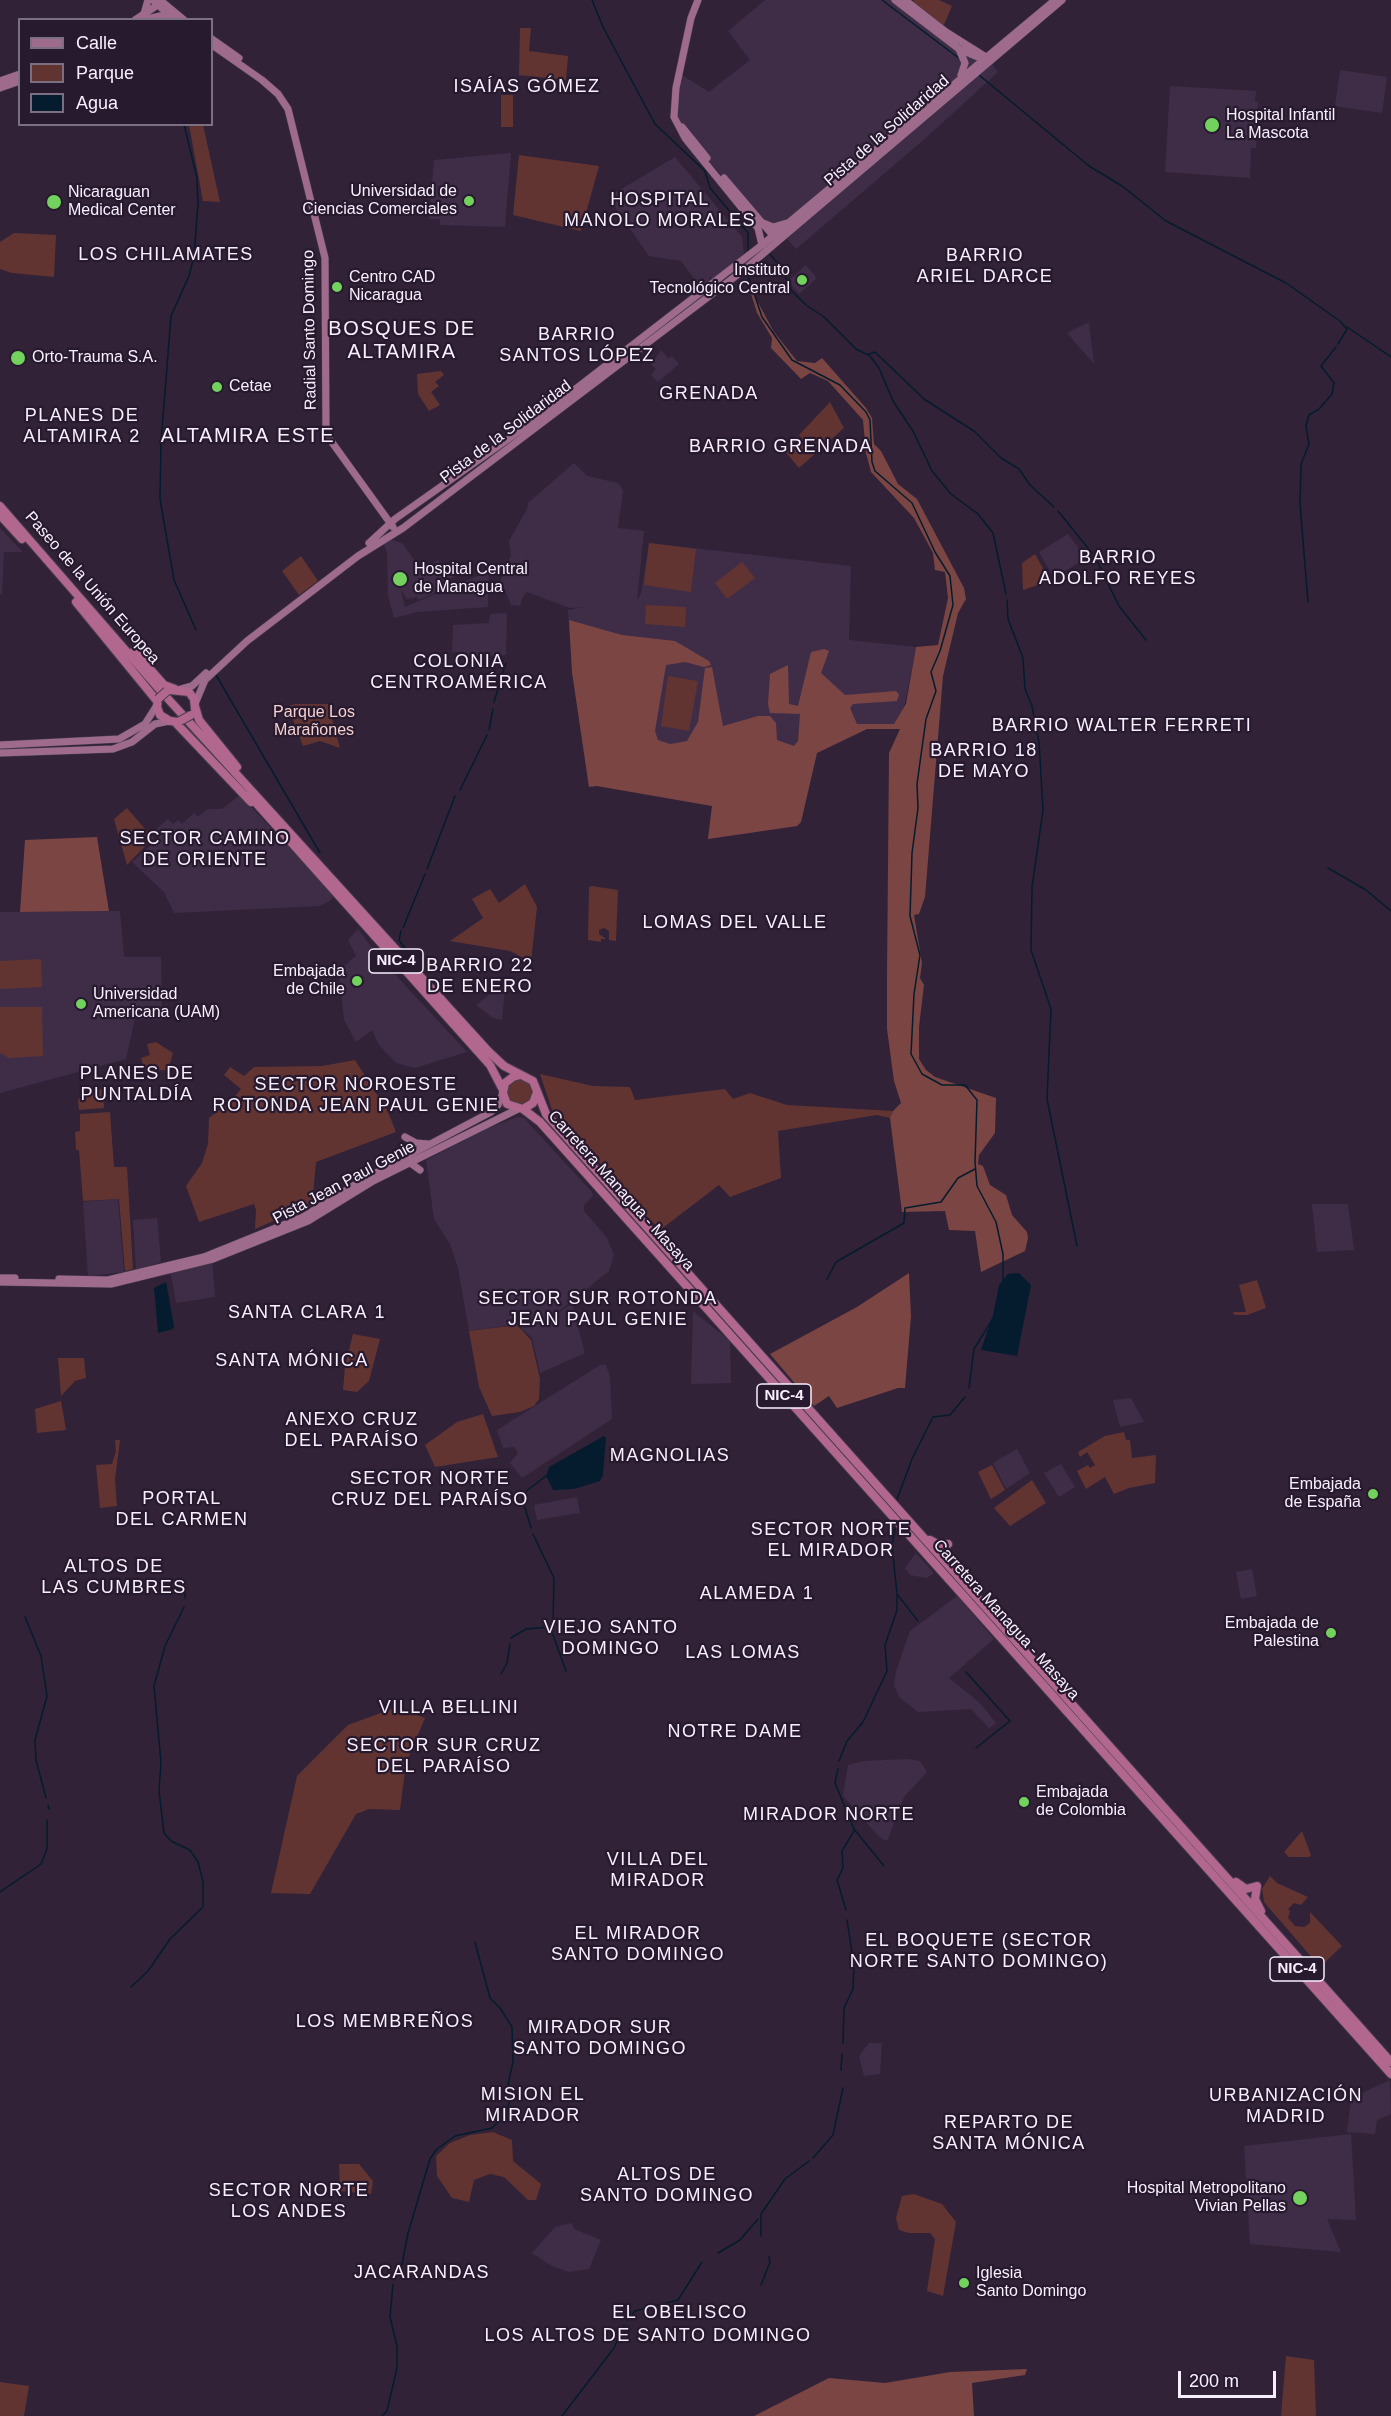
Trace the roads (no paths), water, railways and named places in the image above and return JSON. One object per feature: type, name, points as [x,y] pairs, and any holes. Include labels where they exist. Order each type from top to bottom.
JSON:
[{"type":"highway","name":"Paseo de la Unión Europea","points":[[0,506],[164,695]]},
{"type":"highway","name":"Paseo de la Unión Europea","points":[[0,515],[76,602],[164,695]]},
{"type":"highway","points":[[67,583],[94,607],[164,685],[159,714],[181,720],[195,705]]},
{"type":"highway","points":[[164,695],[192,695],[199,720],[286,831]]},
{"type":"highway","name":"NIC-4","points":[[164,695],[181,720],[286,831],[486,1061],[498,1076],[507,1104],[521,1109]]},
{"type":"highway","name":"NIC-4","points":[[164,695],[489,1052],[504,1066],[533,1081],[537,1092]]},
{"type":"highway","points":[[503,1091],[508,1080],[520,1076]]},
{"type":"highway","points":[[521,1109],[533,1103],[537,1092]]},
{"type":"highway","name":"Carretera Managua - Masaya","points":[[537,1092],[546,1114],[1247,1901],[1275,1938],[1391,2074]]},
{"type":"highway","name":"Carretera Managua - Masaya","points":[[521,1109],[540,1122],[1203,1864],[1391,2062]]},
{"type":"highway","points":[[905,1531],[912,1534],[929,1553],[937,1553],[936,1560],[954,1585]]},
{"type":"highway","points":[[918,1532],[935,1544],[946,1545],[944,1557],[948,1565]]},
{"type":"highway","points":[[1028,1656],[1044,1684],[1073,1706]]},
{"type":"highway","points":[[1205,1854],[1243,1888],[1257,1886],[1257,1905],[1275,1938]]},
{"type":"highway","points":[[1203,1864],[1239,1899],[1247,1901]]},
{"type":"main road","points":[[146,17],[148,0]]},
{"type":"main road","points":[[677,126],[682,75],[700,0]]},
{"type":"main road","points":[[700,0],[691,18],[674,103],[677,126],[759,228],[762,245]]},
{"type":"main road","points":[[895,0],[958,49],[986,59]]},
{"type":"main road","points":[[905,0],[986,59]]},
{"type":"main road","name":"Pista de la Solidaridad","points":[[195,705],[201,686],[247,641],[384,530],[528,423],[550,412],[776,239],[996,48],[1055,0]]},
{"type":"main road","name":"Pista de la Solidaridad","points":[[396,522],[406,524],[762,245],[776,239],[792,221],[959,80],[1062,0]]},
{"type":"main road","points":[[146,17],[160,4]]},
{"type":"main road","points":[[160,4],[173,18]]},
{"type":"main road","points":[[160,4],[181,18]]},
{"type":"main road","points":[[146,17],[173,18]]},
{"type":"main road","name":"Radial Santo Domingo","points":[[213,40],[265,76],[282,92],[292,110],[329,259],[329,432],[372,496]]},
{"type":"main road","points":[[225,40],[228,50]]},
{"type":"main road","name":"Radial Santo Domingo","points":[[213,46],[262,80],[278,94],[288,109],[326,258],[326,434],[372,496]]},
{"type":"main road","points":[[971,50],[996,48]]},
{"type":"main road","points":[[958,49],[965,64],[959,80]]},
{"type":"main road","points":[[0,81],[18,75]]},
{"type":"main road","points":[[0,88],[18,82]]},
{"type":"main road","points":[[677,116],[686,132],[776,239]]},
{"type":"main road","points":[[677,126],[686,132]]},
{"type":"main road","points":[[759,221],[773,227],[792,221]]},
{"type":"main road","points":[[550,412],[550,427]]},
{"type":"main road","points":[[372,496],[384,513],[396,522]]},
{"type":"main road","points":[[384,513],[384,530]]},
{"type":"main road","name":"Pista de la Solidaridad","points":[[164,695],[193,685],[248,636],[376,543],[396,522]]},
{"type":"main road","points":[[113,748],[115,743],[140,729],[150,719],[164,695]]},
{"type":"main road","points":[[0,753],[113,748],[132,742],[158,723],[181,720]]},
{"type":"main road","points":[[0,745],[113,740],[140,729]]},
{"type":"main road","name":"Pista Jean Paul Genie","points":[[0,1280],[116,1284],[213,1259],[255,1244],[308,1221],[491,1112],[498,1105],[503,1091]]},
{"type":"main road","name":"Pista Jean Paul Genie","points":[[86,1280],[118,1278],[216,1253],[306,1216],[366,1178],[521,1109]]},
{"type":"main road","points":[[405,1137],[429,1148],[421,1167],[409,1162]]},
{"type":"main road","points":[[57,1282],[86,1280],[88,1283],[116,1284]]},
{"type":"water","points":[[1019,1273],[1031,1285],[1017,1356],[981,1350],[993,1315],[999,1285],[1008,1274]]},
{"type":"water","points":[[166,1282],[174,1326],[173,1329],[158,1333],[154,1288]]},
{"type":"water","points":[[604,1436],[606,1438],[603,1475],[600,1481],[574,1489],[553,1490],[546,1476],[549,1467]]},
{"type":"waterway","points":[[592,0],[603,27],[655,124],[705,171],[710,188],[748,233],[748,251]]},
{"type":"waterway","points":[[882,0],[960,59]]},
{"type":"waterway","points":[[979,75],[1089,166],[1122,186],[1166,221],[1286,283],[1340,321],[1347,329],[1338,344]]},
{"type":"waterway","points":[[184,126],[197,178],[198,204],[194,256],[189,276],[171,316],[161,442],[160,499],[174,580],[196,630]]},
{"type":"waterway","points":[[770,254],[780,266],[792,291],[806,305],[824,317],[856,349],[870,356],[879,368],[893,401],[913,431],[932,471],[951,494],[978,514],[993,533],[1006,594]]},
{"type":"waterway","points":[[748,275],[762,317],[792,360],[840,385],[866,412],[870,420],[872,462],[875,471],[912,503],[935,552],[950,576],[953,605],[940,651],[931,672],[936,691],[926,719],[917,784],[918,808],[912,853],[910,916],[920,955],[914,994],[911,1054],[922,1074],[942,1085],[965,1085],[977,1100],[975,1162],[977,1186],[996,1222],[1003,1254],[1003,1280]]},
{"type":"waterway","points":[[1347,327],[1391,357]]},
{"type":"waterway","points":[[1308,602],[1300,504],[1301,464],[1309,444],[1306,426],[1309,415],[1319,409],[1332,394],[1334,383],[1321,366],[1336,347]]},
{"type":"waterway","points":[[869,354],[875,352],[924,399],[974,431],[1001,458],[1019,469],[1030,485],[1054,507]]},
{"type":"waterway","points":[[1058,511],[1092,553]]},
{"type":"waterway","points":[[1096,559],[1119,606],[1146,640]]},
{"type":"waterway","points":[[1007,600],[1008,619],[1023,658],[1025,689],[1032,706],[1039,742],[1043,810],[1032,887],[1031,950],[1051,1009],[1047,1099],[1077,1246]]},
{"type":"waterway","points":[[494,702],[506,663]]},
{"type":"waterway","points":[[216,675],[320,853]]},
{"type":"waterway","points":[[489,730],[493,709]]},
{"type":"waterway","points":[[460,790],[487,735]]},
{"type":"waterway","points":[[427,869],[455,796]]},
{"type":"waterway","points":[[1328,868],[1366,890],[1391,911]]},
{"type":"waterway","points":[[403,928],[425,874]]},
{"type":"waterway","points":[[401,931],[399,940],[409,954]]},
{"type":"waterway","points":[[827,1279],[836,1262],[904,1223],[905,1208],[941,1202],[958,1178],[975,1169]]},
{"type":"waterway","points":[[969,1388],[974,1349],[992,1320]]},
{"type":"waterway","points":[[897,1499],[912,1459],[933,1417],[950,1415],[965,1397]]},
{"type":"waterway","points":[[525,1492],[546,1476]]},
{"type":"waterway","points":[[521,1494],[531,1528]]},
{"type":"waterway","points":[[896,1525],[892,1545],[897,1594],[918,1621]]},
{"type":"waterway","points":[[511,1638],[526,1629],[551,1627],[553,1623],[554,1578],[533,1534]]},
{"type":"waterway","points":[[185,1592],[185,1598]]},
{"type":"waterway","points":[[839,1761],[847,1741],[863,1722],[887,1671],[885,1645],[897,1610],[897,1594]]},
{"type":"waterway","points":[[131,1987],[148,1971],[170,1939],[203,1907],[203,1881],[198,1862],[190,1850],[171,1841],[164,1833],[159,1791],[161,1762],[154,1686],[165,1646],[184,1607]]},
{"type":"waterway","points":[[25,1617],[41,1656],[47,1696],[35,1740],[36,1760],[46,1798]]},
{"type":"waterway","points":[[552,1632],[566,1671]]},
{"type":"waterway","points":[[501,1674],[507,1663],[510,1644]]},
{"type":"waterway","points":[[966,1672],[1010,1721],[976,1748]]},
{"type":"waterway","points":[[838,1769],[835,1783],[854,1829],[884,1866]]},
{"type":"waterway","points":[[48,1805],[49,1809]]},
{"type":"waterway","points":[[0,1892],[41,1864],[47,1849],[47,1820]]},
{"type":"waterway","points":[[846,1910],[837,1880],[843,1868],[842,1851],[854,1831]]},
{"type":"waterway","points":[[843,2043],[844,2008],[853,1989],[854,1965],[847,1920]]},
{"type":"waterway","points":[[400,2275],[408,2233],[430,2159],[436,2150],[455,2136],[492,2128],[506,2114],[509,2103],[512,2088],[508,2084],[513,2062],[512,2027],[500,2008],[490,1998],[475,1942]]},
{"type":"waterway","points":[[841,2070],[842,2054]]},
{"type":"waterway","points":[[813,2158],[833,2135],[843,2088]]},
{"type":"waterway","points":[[761,2236],[761,2214],[785,2179],[809,2161]]},
{"type":"waterway","points":[[718,2253],[740,2240],[758,2219]]},
{"type":"waterway","points":[[761,2285],[770,2262],[769,2257]]},
{"type":"waterway","points":[[627,2320],[635,2311],[678,2300],[702,2262]]},
{"type":"waterway","points":[[382,2416],[387,2411],[397,2368],[397,2346],[390,2317],[393,2284]]},
{"type":"waterway","points":[[562,2416],[614,2348],[624,2325]]},
{"type":"place","name":"Hospital Infantil La Mascota","points":[[1212,125]]},
{"type":"place","name":"Universidad de Ciencias Comerciales","points":[[469,201]]},
{"type":"place","name":"Nicaraguan Medical Center","points":[[54,202]]},
{"type":"place","name":"Instituto Tecnológico Central","points":[[802,280]]},
{"type":"place","name":"Centro CAD Nicaragua","points":[[337,287]]},
{"type":"place","name":"Orto-Trauma S.A.","points":[[18,358]]},
{"type":"place","name":"Cetae","points":[[217,387]]},
{"type":"place","name":"Hospital Central de Managua","points":[[400,579]]},
{"type":"place","name":"Embajada de Chile","points":[[357,981]]},
{"type":"place","name":"Universidad Americana (UAM)","points":[[81,1004]]},
{"type":"place","name":"Embajada de España","points":[[1373,1494]]},
{"type":"place","name":"Embajada de Palestina","points":[[1331,1633]]},
{"type":"place","name":"Embajada de Colombia","points":[[1024,1802]]},
{"type":"place","name":"Hospital Metropolitano Vivian Pellas","points":[[1300,2198]]},
{"type":"place","name":"Iglesia Santo Domingo","points":[[964,2283]]},
{"type":"district","name":"ISAÍAS GÓMEZ","points":[[527,87]]},
{"type":"district","name":"HOSPITAL MANOLO MORALES","points":[[660,210]]},
{"type":"district","name":"LOS CHILAMATES","points":[[166,255]]},
{"type":"district","name":"BARRIO ARIEL DARCE","points":[[985,266]]},
{"type":"district","name":"BOSQUES DE ALTAMIRA","points":[[402,340]]},
{"type":"district","name":"BARRIO SANTOS LÓPEZ","points":[[577,345]]},
{"type":"district","name":"GRENADA","points":[[709,394]]},
{"type":"district","name":"PLANES DE ALTAMIRA 2","points":[[82,426]]},
{"type":"district","name":"ALTAMIRA ESTE","points":[[248,436]]},
{"type":"district","name":"BARRIO GRENADA","points":[[781,447]]},
{"type":"district","name":"BARRIO ADOLFO REYES","points":[[1118,568]]},
{"type":"district","name":"COLONIA CENTROAMÉRICA","points":[[459,672]]},
{"type":"district","name":"BARRIO WALTER FERRETI","points":[[1122,726]]},
{"type":"district","name":"BARRIO 18 DE MAYO","points":[[984,762]]},
{"type":"district","name":"SECTOR CAMINO DE ORIENTE","points":[[205,849]]},
{"type":"district","name":"LOMAS DEL VALLE","points":[[735,923]]},
{"type":"district","name":"BARRIO 22 DE ENERO","points":[[480,976]]},
{"type":"district","name":"PLANES DE PUNTALDÍA","points":[[137,1084]]},
{"type":"district","name":"SECTOR NOROESTE ROTONDA JEAN PAUL GENIE","points":[[356,1095]]},
{"type":"district","name":"SECTOR SUR ROTONDA JEAN PAUL GENIE","points":[[598,1309]]},
{"type":"district","name":"SANTA CLARA 1","points":[[307,1313]]},
{"type":"district","name":"SANTA MÓNICA","points":[[292,1361]]},
{"type":"district","name":"ANEXO CRUZ DEL PARAÍSO","points":[[352,1430]]},
{"type":"district","name":"MAGNOLIAS","points":[[670,1456]]},
{"type":"district","name":"SECTOR NORTE CRUZ DEL PARAÍSO","points":[[430,1489]]},
{"type":"district","name":"PORTAL DEL CARMEN","points":[[182,1509]]},
{"type":"district","name":"SECTOR NORTE EL MIRADOR","points":[[831,1540]]},
{"type":"district","name":"ALTOS DE LAS CUMBRES","points":[[114,1577]]},
{"type":"district","name":"ALAMEDA 1","points":[[757,1594]]},
{"type":"district","name":"VIEJO SANTO DOMINGO","points":[[611,1638]]},
{"type":"district","name":"LAS LOMAS","points":[[743,1653]]},
{"type":"district","name":"VILLA BELLINI","points":[[449,1708]]},
{"type":"district","name":"NOTRE DAME","points":[[735,1732]]},
{"type":"district","name":"SECTOR SUR CRUZ DEL PARAÍSO","points":[[444,1756]]},
{"type":"district","name":"MIRADOR NORTE","points":[[829,1815]]},
{"type":"district","name":"VILLA DEL MIRADOR","points":[[658,1870]]},
{"type":"district","name":"EL MIRADOR SANTO DOMINGO","points":[[638,1944]]},
{"type":"district","name":"EL BOQUETE (SECTOR NORTE SANTO DOMINGO)","points":[[979,1951]]},
{"type":"district","name":"LOS MEMBREÑOS","points":[[385,2022]]},
{"type":"district","name":"MIRADOR SUR SANTO DOMINGO","points":[[600,2038]]},
{"type":"district","name":"MISION EL MIRADOR","points":[[533,2105]]},
{"type":"district","name":"URBANIZACIÓN MADRID","points":[[1286,2106]]},
{"type":"district","name":"REPARTO DE SANTA MÓNICA","points":[[1009,2133]]},
{"type":"district","name":"ALTOS DE SANTO DOMINGO","points":[[667,2185]]},
{"type":"district","name":"SECTOR NORTE LOS ANDES","points":[[289,2201]]},
{"type":"district","name":"JACARANDAS","points":[[422,2273]]},
{"type":"district","name":"EL OBELISCO","points":[[680,2313]]},
{"type":"district","name":"LOS ALTOS DE SANTO DOMINGO","points":[[648,2336]]},
{"type":"park label","name":"Parque Los Marañones","points":[[314,722]]}]
